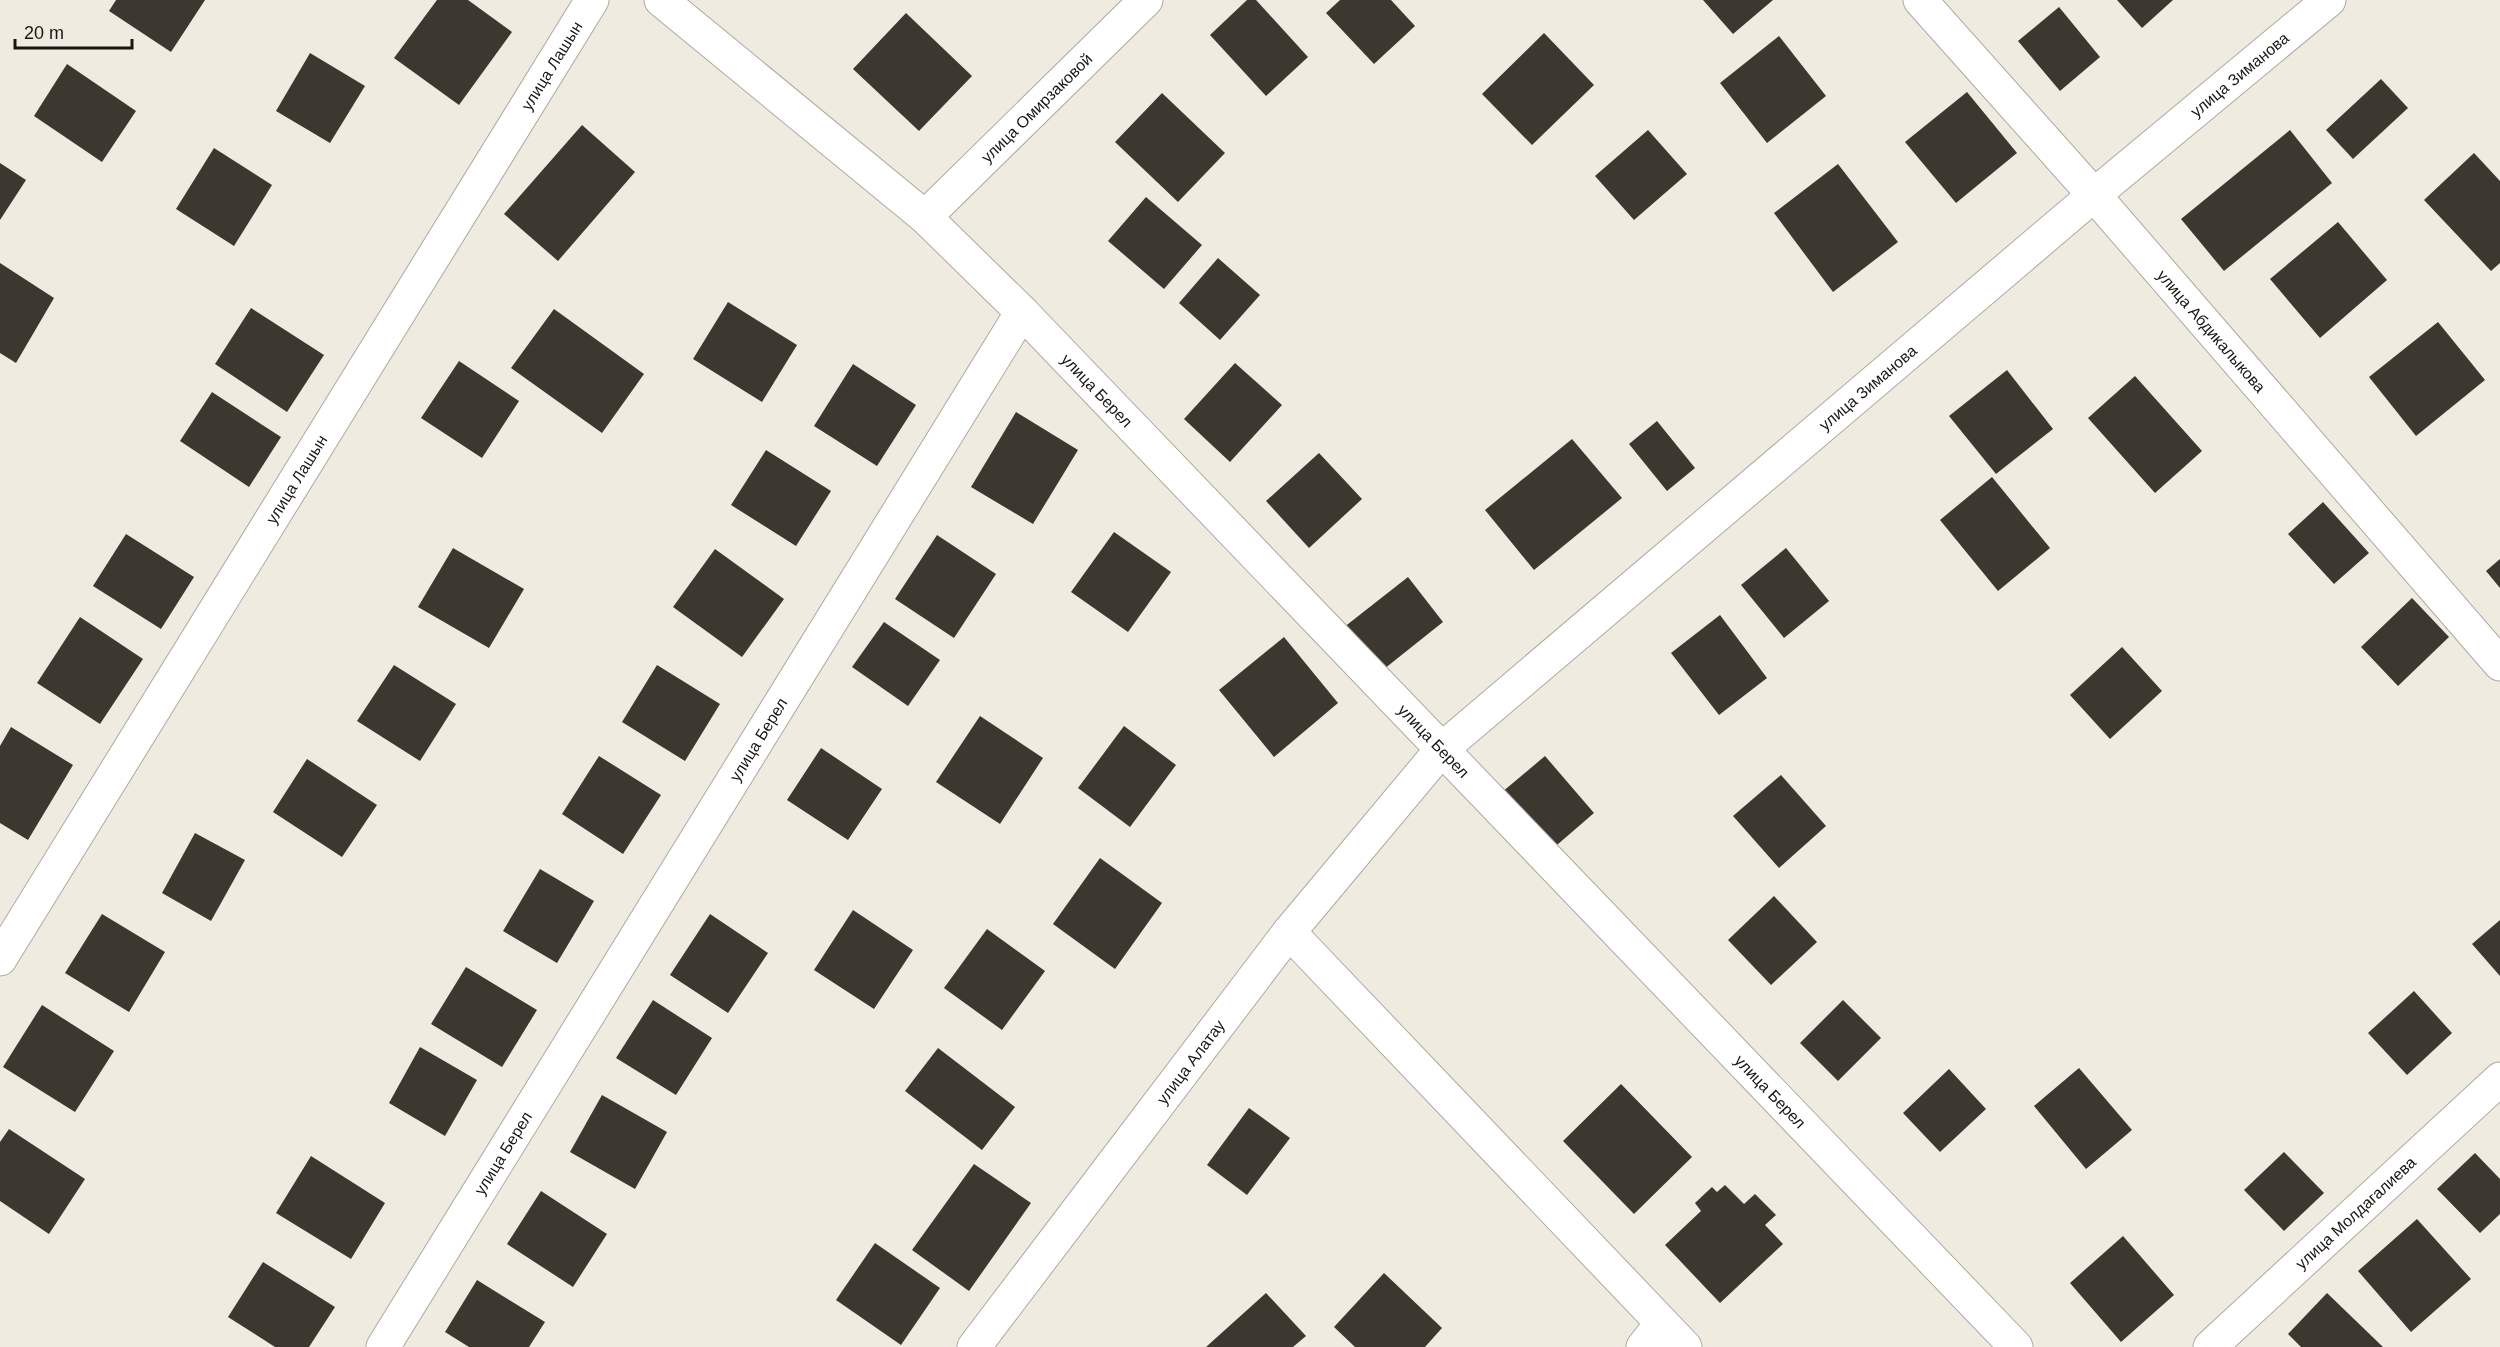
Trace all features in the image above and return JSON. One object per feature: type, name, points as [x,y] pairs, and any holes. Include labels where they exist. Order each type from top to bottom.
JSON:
[{"type":"street","name":"улица Лашын","points":[[0,959],[592,0]]},
{"type":"street","points":[[661,0],[925,216],[1022,312]]},
{"type":"street","name":"улица Омирзаковой","points":[[925,216],[1146,0]]},
{"type":"street","name":"улица Абдикалыкова","points":[[1920,0],[2094,195],[2500,664]]},
{"type":"street","name":"улица Зиманова","points":[[1416,782],[1442,749],[2094,195],[2330,0]]},
{"type":"street","name":"улица Берел","points":[[382,1347],[1022,312],[2016,1347]]},
{"type":"street","name":"улица Алатау","points":[[974,1347],[1289,932],[1416,782]]},
{"type":"street","points":[[1289,932],[1653,1335],[1685,1347]]},
{"type":"street","name":"улица Молдагалиева","points":[[2210,1347],[2500,1079]]},
{"type":"building","points":[[116,0],[205,0],[171,52],[109,11]]},
{"type":"building","points":[[437,0],[468,0],[512,32],[459,105],[394,58]]},
{"type":"building","points":[[1247,0],[1256,0],[1308,57],[1266,96],[1210,35]]},
{"type":"building","points":[[1340,0],[1391,0],[1415,26],[1374,64],[1326,13]]},
{"type":"building","points":[[1703,0],[1773,0],[1733,34]]},
{"type":"building","points":[[2117,0],[2173,0],[2142,28]]},
{"type":"building","points":[[2059,7],[2100,57],[2060,91],[2018,41]]},
{"type":"building","points":[[906,13],[972,76],[919,131],[853,69]]},
{"type":"building","points":[[1544,33],[1594,85],[1532,145],[1482,94]]},
{"type":"building","points":[[1779,36],[1826,96],[1767,143],[1720,83]]},
{"type":"building","points":[[310,53],[365,86],[330,143],[276,111]]},
{"type":"building","points":[[67,64],[136,111],[102,162],[34,116]]},
{"type":"building","points":[[2381,79],[2408,108],[2353,159],[2326,130]]},
{"type":"building","points":[[1967,92],[2017,153],[1956,203],[1905,142]]},
{"type":"building","points":[[1162,93],[1225,153],[1178,202],[1115,142]]},
{"type":"building","points":[[582,125],[635,172],[558,261],[504,214]]},
{"type":"building","points":[[1648,130],[1687,174],[1634,220],[1595,176]]},
{"type":"building","points":[[2290,130],[2332,183],[2224,271],[2181,219]]},
{"type":"building","points":[[214,148],[272,185],[234,246],[176,209]]},
{"type":"building","points":[[2474,153],[2500,181],[2500,263],[2491,271],[2424,200]]},
{"type":"building","points":[[0,163],[26,180],[0,220]]},
{"type":"building","points":[[1838,164],[1898,242],[1833,292],[1774,213]]},
{"type":"building","points":[[1146,197],[1202,245],[1164,289],[1108,241]]},
{"type":"building","points":[[2338,222],[2387,280],[2320,338],[2270,279]]},
{"type":"building","points":[[1218,258],[1260,295],[1220,340],[1179,303]]},
{"type":"building","points":[[0,263],[54,298],[16,363],[0,353]]},
{"type":"building","points":[[728,302],[797,345],[762,402],[693,359]]},
{"type":"building","points":[[251,308],[324,355],[287,412],[215,364]]},
{"type":"building","points":[[554,309],[644,374],[602,433],[511,368]]},
{"type":"building","points":[[2438,322],[2485,380],[2416,436],[2369,377]]},
{"type":"building","points":[[459,361],[519,401],[482,458],[421,418]]},
{"type":"building","points":[[1235,363],[1282,405],[1230,462],[1184,419]]},
{"type":"building","points":[[853,364],[916,405],[877,466],[814,426]]},
{"type":"building","points":[[2007,370],[2053,429],[1996,474],[1949,416]]},
{"type":"building","points":[[2135,376],[2202,451],[2155,493],[2088,418]]},
{"type":"building","points":[[212,392],[281,437],[249,487],[180,441]]},
{"type":"building","points":[[1016,412],[1078,450],[1033,524],[971,487]]},
{"type":"building","points":[[1657,421],[1695,468],[1667,491],[1629,444]]},
{"type":"building","points":[[1572,439],[1622,498],[1534,570],[1485,510]]},
{"type":"building","points":[[766,450],[831,491],[796,546],[731,505]]},
{"type":"building","points":[[1319,453],[1362,499],[1309,548],[1266,501]]},
{"type":"building","points":[[1992,477],[2050,548],[1998,591],[1940,520]]},
{"type":"building","points":[[2323,502],[2369,553],[2334,584],[2288,534]]},
{"type":"building","points":[[1114,532],[1171,572],[1128,632],[1071,592]]},
{"type":"building","points":[[126,534],[194,577],[161,629],[93,586]]},
{"type":"building","points":[[937,535],[996,574],[954,638],[895,599]]},
{"type":"building","points":[[453,548],[524,589],[489,648],[418,607]]},
{"type":"building","points":[[1786,548],[1829,601],[1784,638],[1741,585]]},
{"type":"building","points":[[715,549],[784,599],[742,657],[673,607]]},
{"type":"building","points":[[2500,559],[2500,588],[2486,571]]},
{"type":"building","points":[[1408,577],[1443,622],[1379,673],[1343,628]]},
{"type":"building","points":[[2412,598],[2449,637],[2398,686],[2361,647]]},
{"type":"building","points":[[1720,615],[1767,678],[1719,715],[1671,653]]},
{"type":"building","points":[[80,617],[143,659],[100,724],[37,683]]},
{"type":"building","points":[[884,622],[940,660],[908,706],[852,667]]},
{"type":"building","points":[[1284,637],[1338,703],[1274,757],[1219,690]]},
{"type":"building","points":[[2122,647],[2162,691],[2110,739],[2070,695]]},
{"type":"building","points":[[394,665],[456,704],[420,761],[357,721]]},
{"type":"building","points":[[657,665],[720,704],[685,761],[622,722]]},
{"type":"building","points":[[980,716],[1043,758],[1000,824],[936,782]]},
{"type":"building","points":[[1124,726],[1176,765],[1130,827],[1078,788]]},
{"type":"building","points":[[11,727],[73,765],[28,840],[0,823],[0,746]]},
{"type":"building","points":[[821,748],[882,789],[848,840],[787,800]]},
{"type":"building","points":[[599,756],[661,795],[623,854],[562,814]]},
{"type":"building","points":[[1545,756],[1594,813],[1550,851],[1501,793]]},
{"type":"building","points":[[307,759],[377,805],[342,857],[273,812]]},
{"type":"building","points":[[1781,775],[1826,826],[1779,868],[1733,816]]},
{"type":"building","points":[[195,833],[245,860],[211,921],[162,893]]},
{"type":"building","points":[[1100,858],[1162,903],[1115,969],[1053,924]]},
{"type":"building","points":[[540,869],[594,901],[557,963],[503,931]]},
{"type":"building","points":[[1774,896],[1817,942],[1771,985],[1728,940]]},
{"type":"building","points":[[853,910],[913,950],[874,1009],[814,970]]},
{"type":"building","points":[[102,914],[165,952],[129,1012],[65,973]]},
{"type":"building","points":[[710,914],[768,953],[728,1013],[670,975]]},
{"type":"building","points":[[2500,920],[2500,976],[2472,944]]},
{"type":"building","points":[[987,929],[1045,971],[1002,1030],[944,988]]},
{"type":"building","points":[[466,967],[537,1010],[502,1067],[431,1024]]},
{"type":"building","points":[[2414,991],[2452,1033],[2407,1075],[2368,1033]]},
{"type":"building","points":[[653,1000],[712,1038],[676,1095],[616,1058]]},
{"type":"building","points":[[1843,1000],[1881,1038],[1838,1081],[1800,1043]]},
{"type":"building","points":[[42,1005],[114,1051],[75,1112],[3,1067]]},
{"type":"building","points":[[420,1047],[477,1080],[445,1136],[389,1103]]},
{"type":"building","points":[[938,1048],[1015,1107],[982,1150],[905,1091]]},
{"type":"building","points":[[2079,1068],[2132,1130],[2086,1169],[2034,1106]]},
{"type":"building","points":[[1949,1069],[1986,1109],[1940,1152],[1903,1113]]},
{"type":"building","points":[[1621,1084],[1692,1157],[1634,1214],[1563,1141]]},
{"type":"building","points":[[602,1095],[667,1132],[635,1189],[570,1152]]},
{"type":"building","points":[[1249,1108],[1290,1138],[1247,1195],[1207,1165]]},
{"type":"building","points":[[9,1129],[85,1179],[49,1234],[0,1201],[0,1142]]},
{"type":"building","points":[[2284,1152],[2324,1193],[2284,1231],[2244,1190]]},
{"type":"building","points":[[2475,1153],[2500,1179],[2500,1214],[2480,1233],[2437,1189]]},
{"type":"building","points":[[311,1156],[385,1203],[351,1259],[276,1213]]},
{"type":"building","points":[[974,1164],[1031,1203],[969,1291],[912,1250]]},
{"type":"building","points":[[1725,1185],[1744,1204],[1755,1194],[1776,1215],[1765,1225],[1783,1244],[1720,1303],[1665,1245],[1701,1211],[1695,1203],[1712,1187],[1717,1192]]},
{"type":"building","points":[[541,1191],[607,1234],[573,1287],[507,1244]]},
{"type":"building","points":[[2417,1219],[2471,1279],[2411,1332],[2358,1271]]},
{"type":"building","points":[[2123,1236],[2174,1295],[2121,1342],[2070,1283]]},
{"type":"building","points":[[875,1243],[940,1288],[901,1345],[836,1300]]},
{"type":"building","points":[[263,1262],[335,1307],[309,1347],[275,1347],[228,1317]]},
{"type":"building","points":[[1384,1273],[1442,1328],[1425,1347],[1355,1347],[1334,1327]]},
{"type":"building","points":[[477,1280],[545,1322],[529,1347],[469,1347],[445,1332]]},
{"type":"building","points":[[1266,1293],[1306,1336],[1293,1347],[1206,1347]]},
{"type":"building","points":[[2327,1293],[2383,1347],[2301,1347],[2288,1334]]}]
